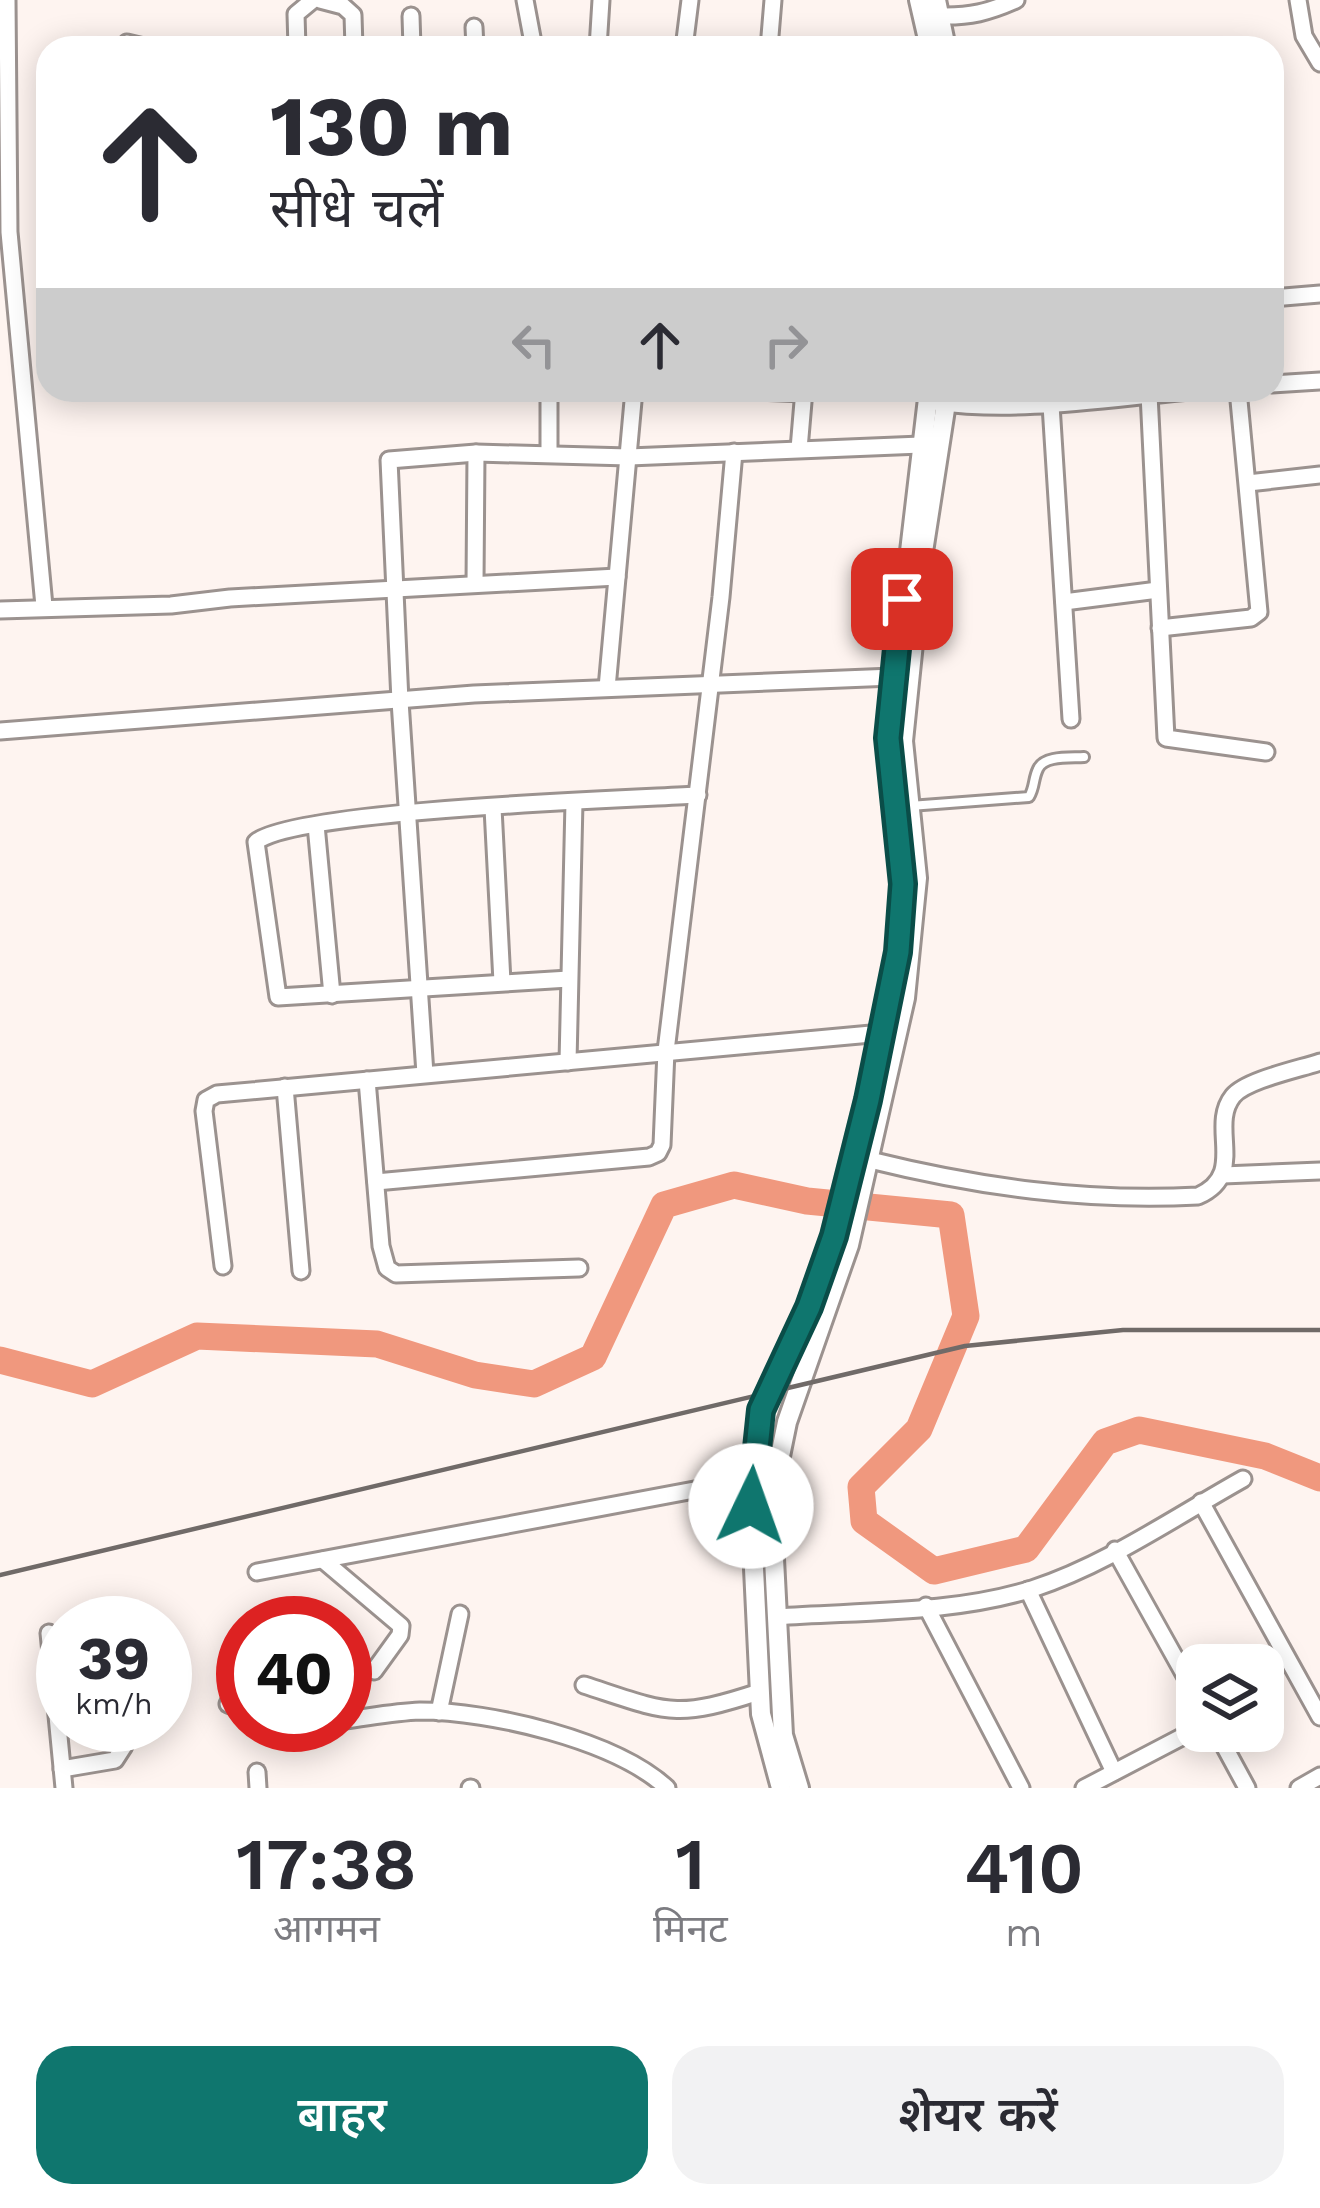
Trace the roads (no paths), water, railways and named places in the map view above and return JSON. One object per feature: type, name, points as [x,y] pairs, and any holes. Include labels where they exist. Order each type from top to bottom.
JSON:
[{"type":"street","points":[[8,0],[4,236],[44,606]]},
{"type":"street","points":[[297,36],[296,14],[316,0],[343,5],[353,16],[354,36]]},
{"type":"street","points":[[525,0],[532,36]]},
{"type":"street","points":[[599,36],[601,0]]},
{"type":"street","points":[[686,36],[690,0]]},
{"type":"street","points":[[770,36],[773,0]]},
{"type":"street","points":[[919,0],[927,36]]},
{"type":"street","points":[[938,8],[971,17],[1016,0]]},
{"type":"street","points":[[1298,0],[1304,36],[1320,63]]},
{"type":"street","points":[[411,16],[412,36]]},
{"type":"street","points":[[474,27],[474,36]]},
{"type":"street","points":[[1284,297],[1320,294]]},
{"type":"street","points":[[1284,384],[1320,381]]},
{"type":"street","points":[[548,453],[549,402]]},
{"type":"street","points":[[607,688],[633,402]]},
{"type":"street","points":[[799,449],[803,402]]},
{"type":"street","points":[[862,1169],[901,931],[903,884],[889,773],[893,677],[921,445],[935,402]]},
{"type":"street","points":[[799,1788],[783,1735],[771,1500],[777,1460],[862,1169],[905,998],[917,878],[904,741],[936,402]]},
{"type":"street","points":[[1014,402],[1068,402]]},
{"type":"street","points":[[1148,402],[1166,738],[1265,752]]},
{"type":"street","points":[[1160,628],[1251,618],[1259,612],[1239,402]]},
{"type":"street","points":[[1052,405],[1071,719]]},
{"type":"street","points":[[425,1074],[389,460],[476,453],[629,457],[921,445]]},
{"type":"street","points":[[376,1182],[658,1153],[662,1145],[666,1051],[734,452]]},
{"type":"street","points":[[475,584],[476,453]]},
{"type":"street","points":[[1248,483],[1320,475]]},
{"type":"street","points":[[0,610],[171,605],[617,577]]},
{"type":"street","points":[[1064,602],[1158,590]]},
{"type":"street","points":[[0,731],[400,700],[893,677]]},
{"type":"street","points":[[569,979],[278,998],[256,842],[264,835],[316,825],[408,815],[698,794]]},
{"type":"street","points":[[568,1062],[574,802]]},
{"type":"street","points":[[493,808],[502,982]]},
{"type":"street","points":[[316,825],[332,995]]},
{"type":"street","points":[[224,1266],[204,1111],[206,1100],[217,1094],[882,1033]]},
{"type":"street","points":[[862,1169],[1088,1197],[1198,1196],[1213,1189],[1223,1175],[1227,1109],[1233,1095],[1320,1062]]},
{"type":"street","points":[[367,1080],[381,1246],[387,1268],[396,1274],[579,1268]]},
{"type":"street","points":[[284,1087],[301,1271]]},
{"type":"street","points":[[1223,1175],[1320,1171]]},
{"type":"street","points":[[781,1788],[767,1744],[759,1692],[753,1479],[761,1410],[841,1240]]},
{"type":"street","points":[[257,1572],[753,1479]]},
{"type":"street","points":[[776,1617],[926,1606],[1028,1590],[1115,1550],[1243,1479]]},
{"type":"street","points":[[1201,1502],[1320,1718]]},
{"type":"street","points":[[1115,1550],[1176,1659]]},
{"type":"street","points":[[323,1560],[401,1626],[400,1635],[374,1671]]},
{"type":"street","points":[[1028,1590],[1114,1772]]},
{"type":"street","points":[[926,1606],[1021,1788]]},
{"type":"street","points":[[439,1712],[460,1613]]},
{"type":"street","points":[[584,1684],[671,1712],[709,1708],[759,1692]]},
{"type":"street","points":[[372,1718],[439,1712],[525,1727],[594,1748],[639,1768],[667,1788]]},
{"type":"street","points":[[1084,1788],[1176,1740]]},
{"type":"street","points":[[61,1752],[64,1788]]},
{"type":"street","points":[[62,1769],[115,1760],[120,1752]]},
{"type":"street","points":[[1227,1752],[1247,1788]]},
{"type":"street","points":[[1299,1788],[1320,1776]]},
{"type":"lane","points":[[909,806],[1018,800],[1034,791],[1038,767],[1044,761],[1084,757]]},
{"type":"waterway","points":[[0,1360],[92,1384],[197,1336],[377,1344],[475,1375],[534,1384],[593,1357],[664,1205],[734,1185],[807,1201],[951,1215],[966,1316],[919,1429],[861,1487],[864,1521],[934,1571],[1026,1549],[1105,1442],[1139,1430],[1265,1456],[1320,1478]]},
{"type":"railway","points":[[0,1575],[965,1346],[1123,1330],[1320,1330]]}]
